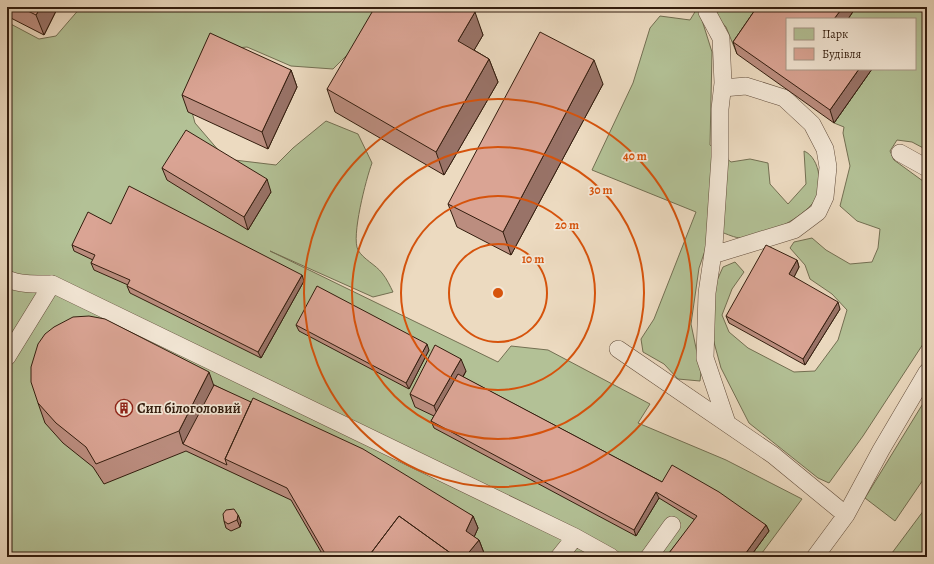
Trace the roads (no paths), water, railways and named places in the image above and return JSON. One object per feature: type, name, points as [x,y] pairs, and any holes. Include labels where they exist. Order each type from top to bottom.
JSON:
[{"type":"lane","points":[[707,12],[721,38],[722,88],[712,255],[707,293],[705,358],[727,423]]},
{"type":"lane","points":[[712,255],[794,230],[812,217],[818,212],[825,197],[828,167],[825,148],[812,124],[784,98],[746,86],[722,88]]},
{"type":"lane","points":[[900,153],[927,168]]},
{"type":"lane","points":[[7,279],[15,282],[52,284],[575,537],[612,557]]},
{"type":"lane","points":[[7,357],[52,284]]},
{"type":"lane","points":[[618,349],[773,455],[846,515]]},
{"type":"lane","points":[[815,557],[846,515],[881,450],[927,372]]},
{"type":"lane","points":[[649,557],[672,525]]},
{"type":"lane","points":[[559,557],[575,537]]},
{"type":"place","name":"Сип білоголовий","points":[[124,408]]}]
